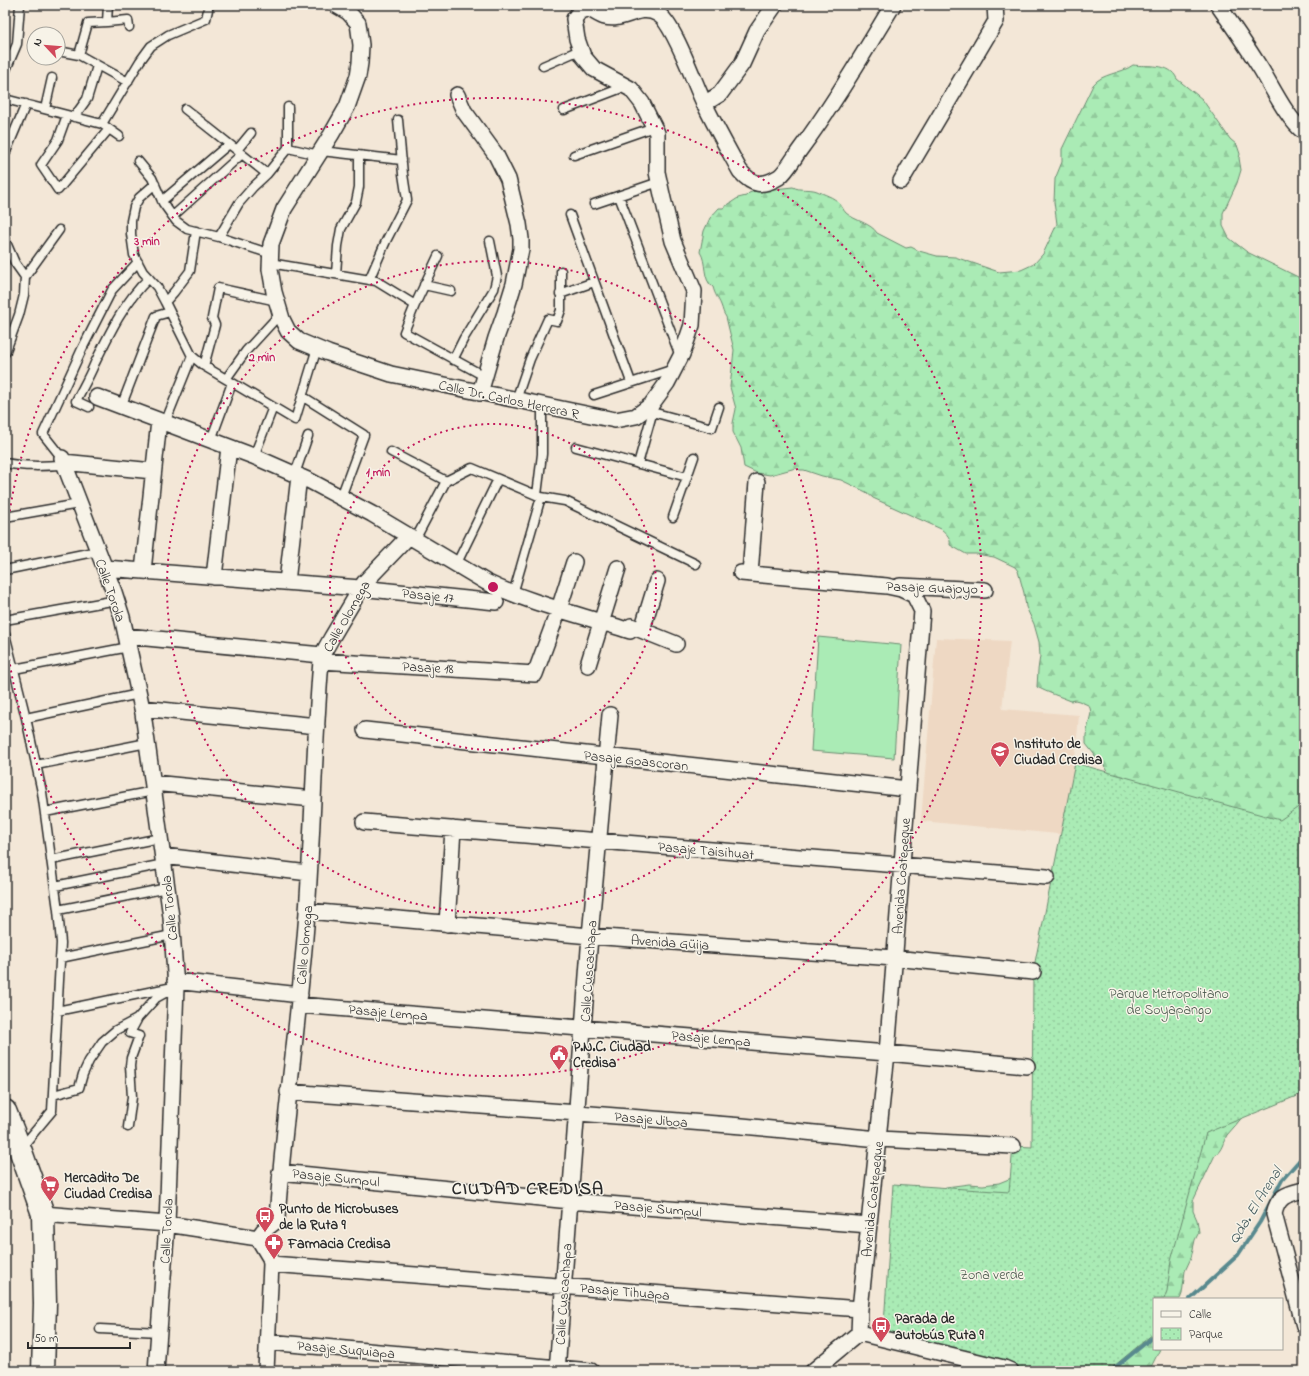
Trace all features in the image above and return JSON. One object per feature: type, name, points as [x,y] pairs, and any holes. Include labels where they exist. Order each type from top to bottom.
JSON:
[{"type":"street","name":"Calle Dr. Carlos Herrera R","points":[[336,5],[348,12],[358,23],[361,45],[360,63],[358,76],[347,107],[320,153],[284,209],[271,244],[270,269],[282,319],[288,331],[299,341],[390,374],[615,420],[636,416],[652,405],[667,383],[678,362],[692,325],[694,291],[673,241],[659,182],[657,172],[657,133],[642,104],[631,89],[594,69],[583,56],[576,39],[574,19],[577,8]]},
{"type":"street","points":[[704,104],[720,94],[742,64],[757,31],[775,5]]},
{"type":"street","points":[[577,8],[589,9],[605,17],[617,18],[630,12],[647,10],[659,14],[674,34],[704,104],[740,171],[747,179],[758,185],[781,176],[821,122],[893,5]]},
{"type":"street","points":[[901,181],[996,21],[995,5]]},
{"type":"street","points":[[1218,5],[1286,109],[1299,128],[1304,132]]},
{"type":"street","points":[[456,95],[464,111],[496,155],[508,179],[520,224],[521,249],[514,284],[484,376],[480,393]]},
{"type":"street","points":[[93,402],[121,407],[254,456],[297,475],[341,497],[486,582],[513,594],[630,631],[631,626],[676,644]]},
{"type":"street","points":[[143,571],[154,472],[162,422]]},
{"type":"street","points":[[214,577],[229,447]]},
{"type":"street","points":[[63,462],[154,472]]},
{"type":"street","name":"Calle Torola","points":[[63,462],[117,600],[141,701],[167,888],[172,935],[176,984],[167,1224],[156,1371]]},
{"type":"street","points":[[287,582],[297,475]]},
{"type":"street","name":"Avenida Coatepeque","points":[[757,482],[746,573],[879,585],[901,589],[914,595],[922,611],[887,1052],[860,1309],[859,1333]]},
{"type":"street","name":"Calle Olomega","points":[[258,1238],[263,1231],[277,1220],[288,1092],[300,1000],[307,911],[322,658],[360,588],[373,571],[412,538]]},
{"type":"street","points":[[559,609],[574,562]]},
{"type":"street","name":"Pasaje 17","points":[[105,568],[360,588],[496,602]]},
{"type":"street","points":[[588,665],[618,568]]},
{"type":"street","points":[[642,630],[657,581]]},
{"type":"street","name":"Pasaje Guajoyo","points":[[879,585],[985,590]]},
{"type":"street","name":"Pasaje 18","points":[[127,642],[535,674],[559,609]]},
{"type":"street","points":[[141,701],[317,726]]},
{"type":"street","name":"Calle Cuscachapa","points":[[558,1369],[590,936],[610,715]]},
{"type":"street","name":"Pasaje Goascoran","points":[[365,730],[908,789]]},
{"type":"street","points":[[153,787],[313,799]]},
{"type":"street","name":"Pasaje Taisihuat","points":[[364,822],[1048,877]]},
{"type":"street","points":[[447,924],[454,829]]},
{"type":"street","points":[[163,860],[309,873]]},
{"type":"street","name":"Avenida Güija","points":[[307,911],[590,936],[894,958],[1033,972]]},
{"type":"street","name":"Pasaje Lempa","points":[[176,984],[300,1000],[584,1028],[887,1052],[1027,1066]]},
{"type":"street","name":"Pasaje Jiboa","points":[[288,1092],[742,1126],[879,1139],[1013,1146]]},
{"type":"street","points":[[5,1111],[43,1214],[45,1304],[43,1371]]},
{"type":"street","name":"Pasaje Sumpul","points":[[280,1172],[570,1201],[869,1225]]},
{"type":"street","points":[[1304,1190],[1287,1194],[1282,1198],[1274,1214],[1304,1326]]},
{"type":"street","points":[[43,1214],[167,1224],[258,1238],[270,1258],[271,1264],[266,1371]]},
{"type":"street","name":"Pasaje Tihuapa","points":[[271,1264],[860,1309]]},
{"type":"street","points":[[813,1371],[859,1333],[1004,1368],[1011,1371]]},
{"type":"street","name":"Pasaje Suquiapa","points":[[268,1342],[592,1371]]},
{"type":"lane","points":[[5,72],[17,44],[20,5]]},
{"type":"lane","points":[[107,22],[108,5]]},
{"type":"lane","points":[[97,66],[87,99],[71,116],[58,140],[41,165],[58,190],[105,127],[128,82],[151,46],[168,35],[206,19],[209,5]]},
{"type":"lane","points":[[79,55],[88,23],[128,20],[129,28]]},
{"type":"lane","points":[[543,66],[580,50]]},
{"type":"lane","points":[[66,53],[79,55],[128,82]]},
{"type":"lane","points":[[45,109],[52,78]]},
{"type":"lane","points":[[564,110],[627,86]]},
{"type":"lane","points":[[5,99],[71,116],[105,127],[119,136]]},
{"type":"lane","points":[[5,154],[26,104]]},
{"type":"lane","points":[[218,237],[239,203],[267,174],[288,148],[288,107]]},
{"type":"lane","points":[[185,109],[267,174]]},
{"type":"lane","points":[[369,280],[407,200],[398,120]]},
{"type":"lane","points":[[574,155],[654,127]]},
{"type":"lane","points":[[173,216],[239,152],[251,133]]},
{"type":"lane","points":[[162,201],[229,144]]},
{"type":"lane","points":[[288,148],[320,153],[402,160]]},
{"type":"lane","points":[[336,274],[341,229],[356,202],[359,187],[359,156]]},
{"type":"lane","points":[[138,161],[152,178],[162,201],[176,221],[187,229],[218,237],[271,259],[336,274],[376,281],[415,305]]},
{"type":"lane","points":[[594,204],[659,182]]},
{"type":"lane","points":[[155,184],[139,198],[134,207],[131,221],[134,256],[143,272],[157,287],[192,356],[204,366],[294,420],[317,348]]},
{"type":"lane","points":[[594,395],[632,382],[678,362],[619,196]]},
{"type":"lane","points":[[570,215],[632,382]]},
{"type":"lane","points":[[5,353],[19,315],[24,295],[25,277],[59,230]]},
{"type":"lane","points":[[165,302],[190,271],[196,231]]},
{"type":"lane","points":[[5,240],[15,263],[25,277]]},
{"type":"lane","points":[[453,360],[464,338],[494,288],[497,276],[490,241]]},
{"type":"lane","points":[[438,256],[424,284],[404,332],[484,376]]},
{"type":"lane","points":[[5,463],[32,467],[63,462],[43,434],[82,349],[112,290],[138,262]]},
{"type":"lane","points":[[516,400],[530,359],[548,319],[557,321],[561,310],[561,271]]},
{"type":"lane","points":[[93,402],[76,401],[117,318],[142,284],[149,278]]},
{"type":"lane","points":[[560,294],[594,282]]},
{"type":"lane","points":[[424,284],[451,291]]},
{"type":"lane","points":[[204,366],[215,325],[212,318],[218,288],[279,307],[246,351],[229,381],[211,440]]},
{"type":"lane","points":[[121,407],[156,316],[170,312]]},
{"type":"lane","points":[[162,422],[192,356]]},
{"type":"lane","points":[[302,396],[364,435],[341,497]]},
{"type":"lane","points":[[638,464],[657,397]]},
{"type":"lane","points":[[513,594],[539,496],[542,454],[542,406]]},
{"type":"lane","points":[[254,456],[273,407]]},
{"type":"lane","points":[[652,412],[712,428],[719,407]]},
{"type":"lane","points":[[297,475],[308,436]]},
{"type":"lane","points":[[576,447],[687,477]]},
{"type":"lane","points":[[391,452],[446,481]]},
{"type":"lane","points":[[673,517],[694,457]]},
{"type":"lane","points":[[412,538],[446,481],[472,468],[539,496],[565,500],[696,564]]},
{"type":"lane","points":[[456,564],[498,479]]},
{"type":"lane","points":[[5,517],[79,504]]},
{"type":"lane","points":[[5,570],[98,552]]},
{"type":"lane","points":[[5,620],[117,600]]},
{"type":"lane","points":[[5,634],[26,718],[45,812],[58,910],[60,958],[52,1111],[20,1149]]},
{"type":"lane","points":[[14,669],[127,642]]},
{"type":"lane","points":[[26,718],[141,701]]},
{"type":"lane","points":[[36,765],[147,743]]},
{"type":"lane","points":[[45,812],[153,787]]},
{"type":"lane","points":[[51,860],[160,838]]},
{"type":"lane","points":[[55,886],[163,860]]},
{"type":"lane","points":[[58,910],[167,888]]},
{"type":"lane","points":[[60,958],[172,935]]},
{"type":"lane","points":[[58,1010],[176,984]]},
{"type":"lane","points":[[128,1127],[131,1105],[130,1066],[131,1058],[139,1036],[130,1033],[137,1019],[156,998],[176,984]]},
{"type":"lane","points":[[53,1095],[79,1088],[89,1061],[102,1042],[116,1030],[137,1019]]},
{"type":"lane","points":[[100,1328],[159,1332]]},
{"type":"shaded area","name":"Instituto de Ciudad Credisa","points":[[936,638],[1010,641],[1002,709],[1079,715],[1068,835],[921,821]]},
{"type":"green space","points":[[1133,65],[1158,66],[1169,70],[1177,79],[1202,99],[1230,139],[1237,145],[1240,154],[1239,158],[1241,170],[1237,183],[1223,213],[1223,226],[1229,238],[1247,252],[1298,277],[1304,283],[1304,1055],[1244,1114],[1227,1135],[1221,1149],[1215,1155],[1193,1201],[1193,1211],[1197,1220],[1199,1232],[1195,1240],[1191,1258],[1185,1271],[1180,1298],[1153,1298],[1153,1350],[1160,1350],[1149,1371],[1072,1371],[934,1193],[946,1187],[969,1184],[983,1185],[999,1183],[1031,1170],[1108,772],[1086,744],[1086,735],[1091,713],[1090,708],[1088,705],[1079,701],[1071,701],[1037,687],[1040,656],[1039,642],[1034,624],[1026,607],[1018,571],[1015,567],[994,557],[966,554],[950,545],[948,536],[941,529],[873,498],[866,492],[841,480],[796,468],[770,475],[757,473],[744,467],[741,448],[733,432],[736,409],[730,387],[734,350],[726,317],[713,287],[707,280],[700,252],[704,231],[710,218],[719,208],[723,208],[738,198],[755,191],[793,187],[814,190],[831,197],[839,203],[845,212],[850,216],[871,227],[877,233],[906,248],[911,247],[937,256],[955,257],[999,272],[1021,270],[1034,264],[1043,254],[1057,224],[1054,202],[1055,179],[1062,162],[1062,149],[1093,85],[1101,78]]},
{"type":"green space","points":[[818,637],[901,645],[894,758],[811,751]]},
{"type":"green space","name":"Parque Metropolitano de Soyapango","points":[[1075,763],[1280,820],[1304,803],[1304,1093],[1206,1133],[1171,1261],[1167,1291],[1164,1298],[1153,1298],[1153,1334],[1108,1371],[1033,1371],[886,1334],[884,1331],[893,1184],[1009,1192],[1013,1146],[1032,1147],[1033,972]]},
{"type":"waterway","name":"Qda. El Arenal","points":[[1191,1298],[1238,1255],[1260,1222],[1282,1180],[1304,1155]]},
{"type":"waterway","name":"Qda. El Arenal","points":[[1111,1371],[1153,1337]]},
{"type":"place","name":"Instituto de Ciudad Credisa","points":[[1000,768]]},
{"type":"place","name":"P.N.C. Ciudad Credisa","points":[[559,1071]]},
{"type":"place","name":"Mercadito De Ciudad Credisa","points":[[50,1202]]},
{"type":"place","name":"Punto de Microbuses de la Ruta 9","points":[[265,1233]]},
{"type":"place","name":"Farmacia Credisa","points":[[274,1260]]},
{"type":"place","name":"Parada de autobús Ruta 9","points":[[881,1343]]},
{"type":"district","name":"CIUDAD CREDISA","points":[[528,1188]]},
{"type":"park label","name":"Zona verde","points":[[992,1274]]}]
